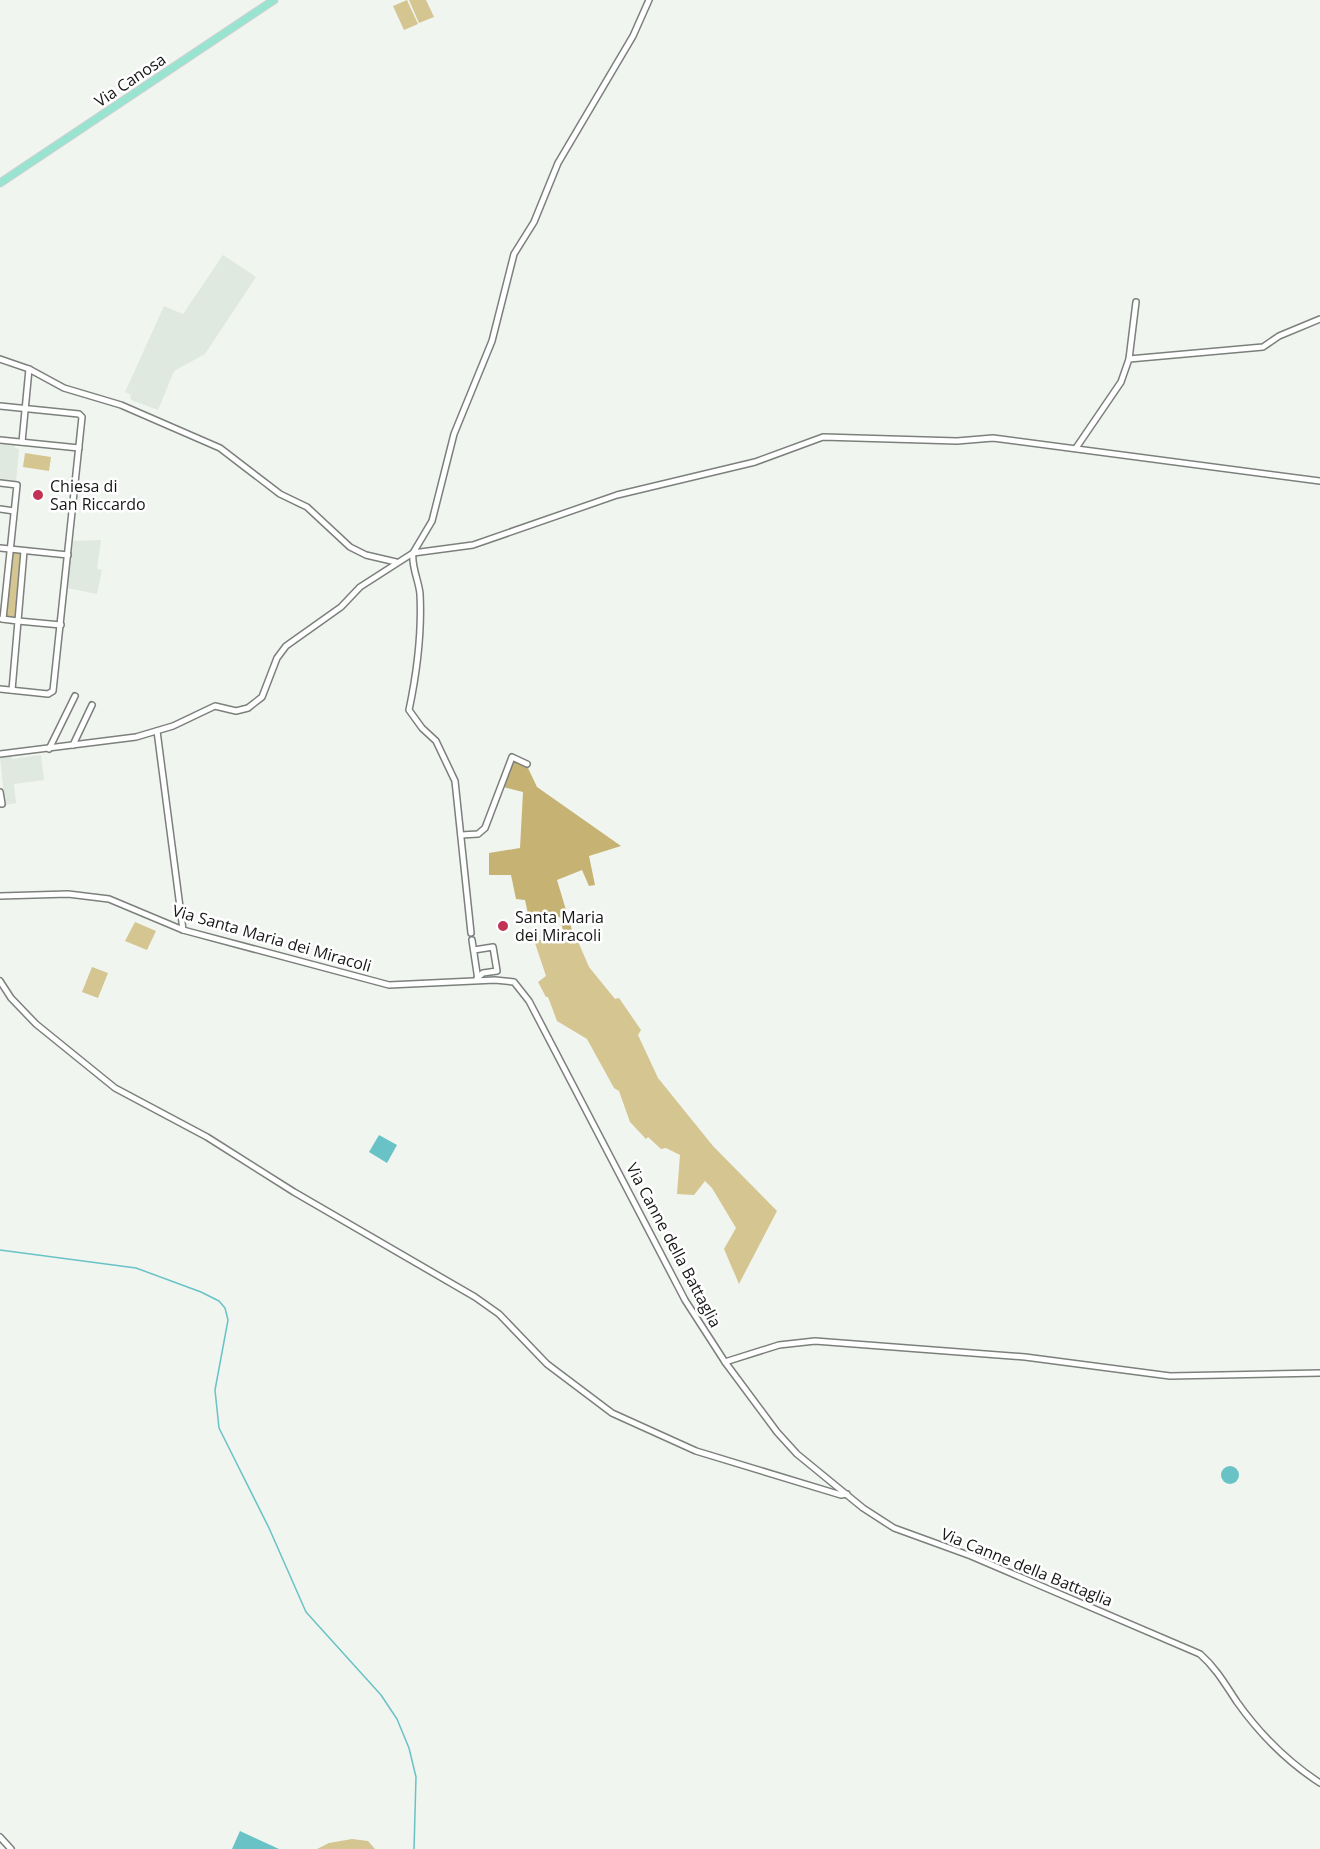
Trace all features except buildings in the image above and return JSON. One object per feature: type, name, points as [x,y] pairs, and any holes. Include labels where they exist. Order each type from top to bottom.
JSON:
[{"type":"main road","name":"Via Canosa","points":[[0,183],[274,0]]},
{"type":"street","points":[[478,980],[458,795],[450,767],[436,741],[422,728],[409,710],[417,674],[420,594],[413,553],[432,521],[454,434],[492,341],[514,254],[534,222],[558,163],[633,36],[649,0]]},
{"type":"street","points":[[1076,448],[1121,382],[1129,359],[1136,302]]},
{"type":"street","points":[[1129,359],[1263,346],[1279,336],[1320,319]]},
{"type":"street","points":[[0,359],[29,369],[64,388],[121,405],[220,448],[280,494],[307,507],[350,547],[366,555],[397,562]]},
{"type":"street","points":[[22,442],[29,369]]},
{"type":"street","points":[[0,406],[79,414],[82,417],[52,693],[0,689]]},
{"type":"street","points":[[0,754],[136,737],[183,722],[215,706],[236,711],[255,703],[262,697],[277,658],[286,646],[341,607],[360,587],[413,553],[473,545],[617,495],[755,462],[823,437],[957,441],[987,438],[1320,481]]},
{"type":"street","points":[[0,440],[79,448]]},
{"type":"street","points":[[0,483],[17,485],[10,549],[3,580],[1,619],[61,625]]},
{"type":"street","points":[[0,509],[14,511]]},
{"type":"street","points":[[0,548],[68,555]]},
{"type":"street","points":[[12,690],[24,551]]},
{"type":"street","points":[[49,749],[75,696]]},
{"type":"street","points":[[73,745],[92,705]]},
{"type":"street","points":[[157,731],[183,930]]},
{"type":"street","points":[[461,834],[478,834],[485,828],[509,759],[514,756],[527,764]]},
{"type":"street","points":[[0,792],[2,804]]},
{"type":"street","name":"Via Santa Maria dei Miracoli","points":[[0,896],[96,896],[123,903],[183,930],[390,985],[506,980]]},
{"type":"street","points":[[474,950],[493,947],[497,971],[483,973],[478,980]]},
{"type":"street","name":"Via Canne della Battaglia","points":[[506,980],[514,982],[529,1001],[685,1300],[725,1362],[788,1444],[847,1494],[894,1528],[971,1556],[1192,1649],[1212,1664],[1232,1694],[1288,1760],[1320,1783]]},
{"type":"street","points":[[0,981],[11,998],[36,1024],[115,1088],[207,1137],[294,1192],[475,1297],[499,1314],[547,1364],[612,1413],[647,1431],[719,1459],[787,1481],[841,1495],[847,1494]]},
{"type":"street","points":[[725,1362],[779,1345],[815,1341],[1025,1357],[1170,1376],[1320,1373]]},
{"type":"street","points":[[0,1837],[11,1849]]},
{"type":"shaded area","points":[[407,0],[418,24],[404,30],[393,6]]},
{"type":"shaded area","points":[[409,0],[426,0],[434,17],[419,23]]},
{"type":"shaded area","points":[[223,255],[256,277],[205,354],[174,371],[158,410],[131,400],[130,394],[125,392],[164,306],[183,314]]},
{"type":"shaded area","points":[[0,443],[15,445],[15,448],[19,449],[16,482],[0,480]]},
{"type":"shaded area","points":[[25,453],[51,457],[49,471],[23,467]]},
{"type":"shaded area","points":[[101,540],[97,569],[102,570],[97,594],[67,588],[73,541]]},
{"type":"shaded area","points":[[12,552],[22,553],[15,618],[5,617]]},
{"type":"shaded area","points":[[41,755],[44,780],[14,784],[16,803],[5,805],[0,757],[11,756],[12,759]]},
{"type":"shaded area","points":[[514,759],[528,768],[537,787],[621,846],[589,856],[595,885],[589,886],[582,870],[557,880],[572,930],[563,931],[560,917],[530,923],[525,900],[516,899],[511,875],[489,875],[489,853],[520,848],[523,792],[499,786],[510,760]]},
{"type":"shaded area","points":[[135,922],[156,931],[147,950],[125,941]]},
{"type":"shaded area","points":[[577,939],[589,967],[615,999],[619,998],[641,1030],[638,1035],[658,1078],[713,1146],[777,1211],[739,1284],[724,1249],[736,1228],[712,1188],[705,1181],[694,1195],[677,1194],[680,1155],[666,1148],[661,1149],[648,1137],[646,1139],[630,1122],[619,1091],[614,1088],[587,1039],[557,1021],[548,997],[538,982],[546,976],[534,940]]},
{"type":"shaded area","points":[[92,967],[108,973],[98,998],[82,992]]},
{"type":"shaded area","points":[[352,1839],[368,1841],[375,1849],[317,1849],[329,1843]]},
{"type":"water","points":[[379,1135],[397,1145],[387,1163],[369,1152]]},
{"type":"water","points":[[1226,1466],[1234,1466],[1239,1471],[1237,1482],[1226,1484],[1221,1479],[1221,1471]]},
{"type":"water","points":[[240,1831],[279,1849],[232,1849]]},
{"type":"waterway","points":[[0,1250],[136,1268],[201,1292],[219,1301],[225,1308],[228,1320],[215,1390],[219,1428],[269,1528],[306,1612],[381,1695],[397,1719],[409,1748],[416,1777],[414,1849]]},
{"type":"place","name":"Chiesa di San Riccardo","points":[[38,495]]},
{"type":"place","name":"Santa Maria dei Miracoli","points":[[503,926]]}]
